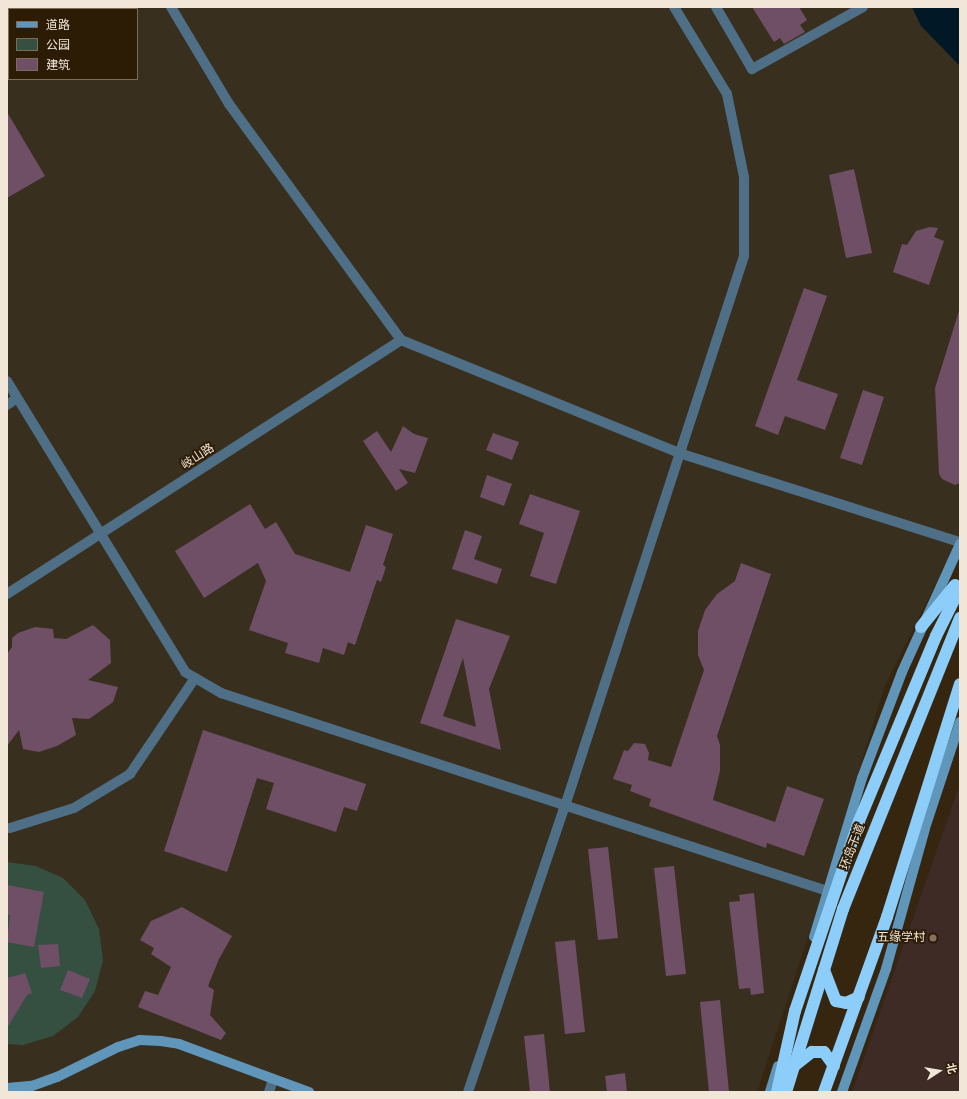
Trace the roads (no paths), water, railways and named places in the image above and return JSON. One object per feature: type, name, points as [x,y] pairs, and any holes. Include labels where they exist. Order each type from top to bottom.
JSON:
[{"type":"highway","points":[[922,627],[960,580]]},
{"type":"highway","points":[[777,1092],[794,1011],[859,821],[936,636],[960,588]]},
{"type":"highway","name":"环岛干道","points":[[786,1092],[843,909],[960,618]]},
{"type":"highway","points":[[824,1092],[887,918],[960,684]]},
{"type":"highway","points":[[824,970],[836,1001],[846,1003],[858,997]]},
{"type":"highway","points":[[794,1066],[812,1052],[824,1052],[834,1066]]},
{"type":"main road","points":[[770,1092],[827,891],[862,778],[922,627],[960,543]]},
{"type":"main road","points":[[842,1092],[886,969],[925,828],[960,722]]},
{"type":"main road","points":[[20,1092],[57,1077],[118,1047],[140,1040],[179,1044],[273,1080],[309,1092]]},
{"type":"main road","points":[[7,1088],[32,1086]]},
{"type":"street","points":[[171,7],[229,104],[401,340],[679,453],[960,543]]},
{"type":"street","points":[[468,1092],[565,806],[744,256],[744,177],[727,94],[674,7]]},
{"type":"street","points":[[716,7],[752,69],[863,7]]},
{"type":"street","name":"岐山路","points":[[7,594],[100,536],[401,340]]},
{"type":"street","points":[[7,381],[100,536],[185,672],[221,693],[827,891]]},
{"type":"street","points":[[7,405],[17,398]]},
{"type":"street","points":[[8,828],[74,808],[130,774],[195,678]]},
{"type":"street","points":[[269,1092],[273,1080]]},
{"type":"water","points":[[912,7],[960,7],[960,66],[921,26]]},
{"type":"place","name":"五缘学村","points":[[933,938]]}]
